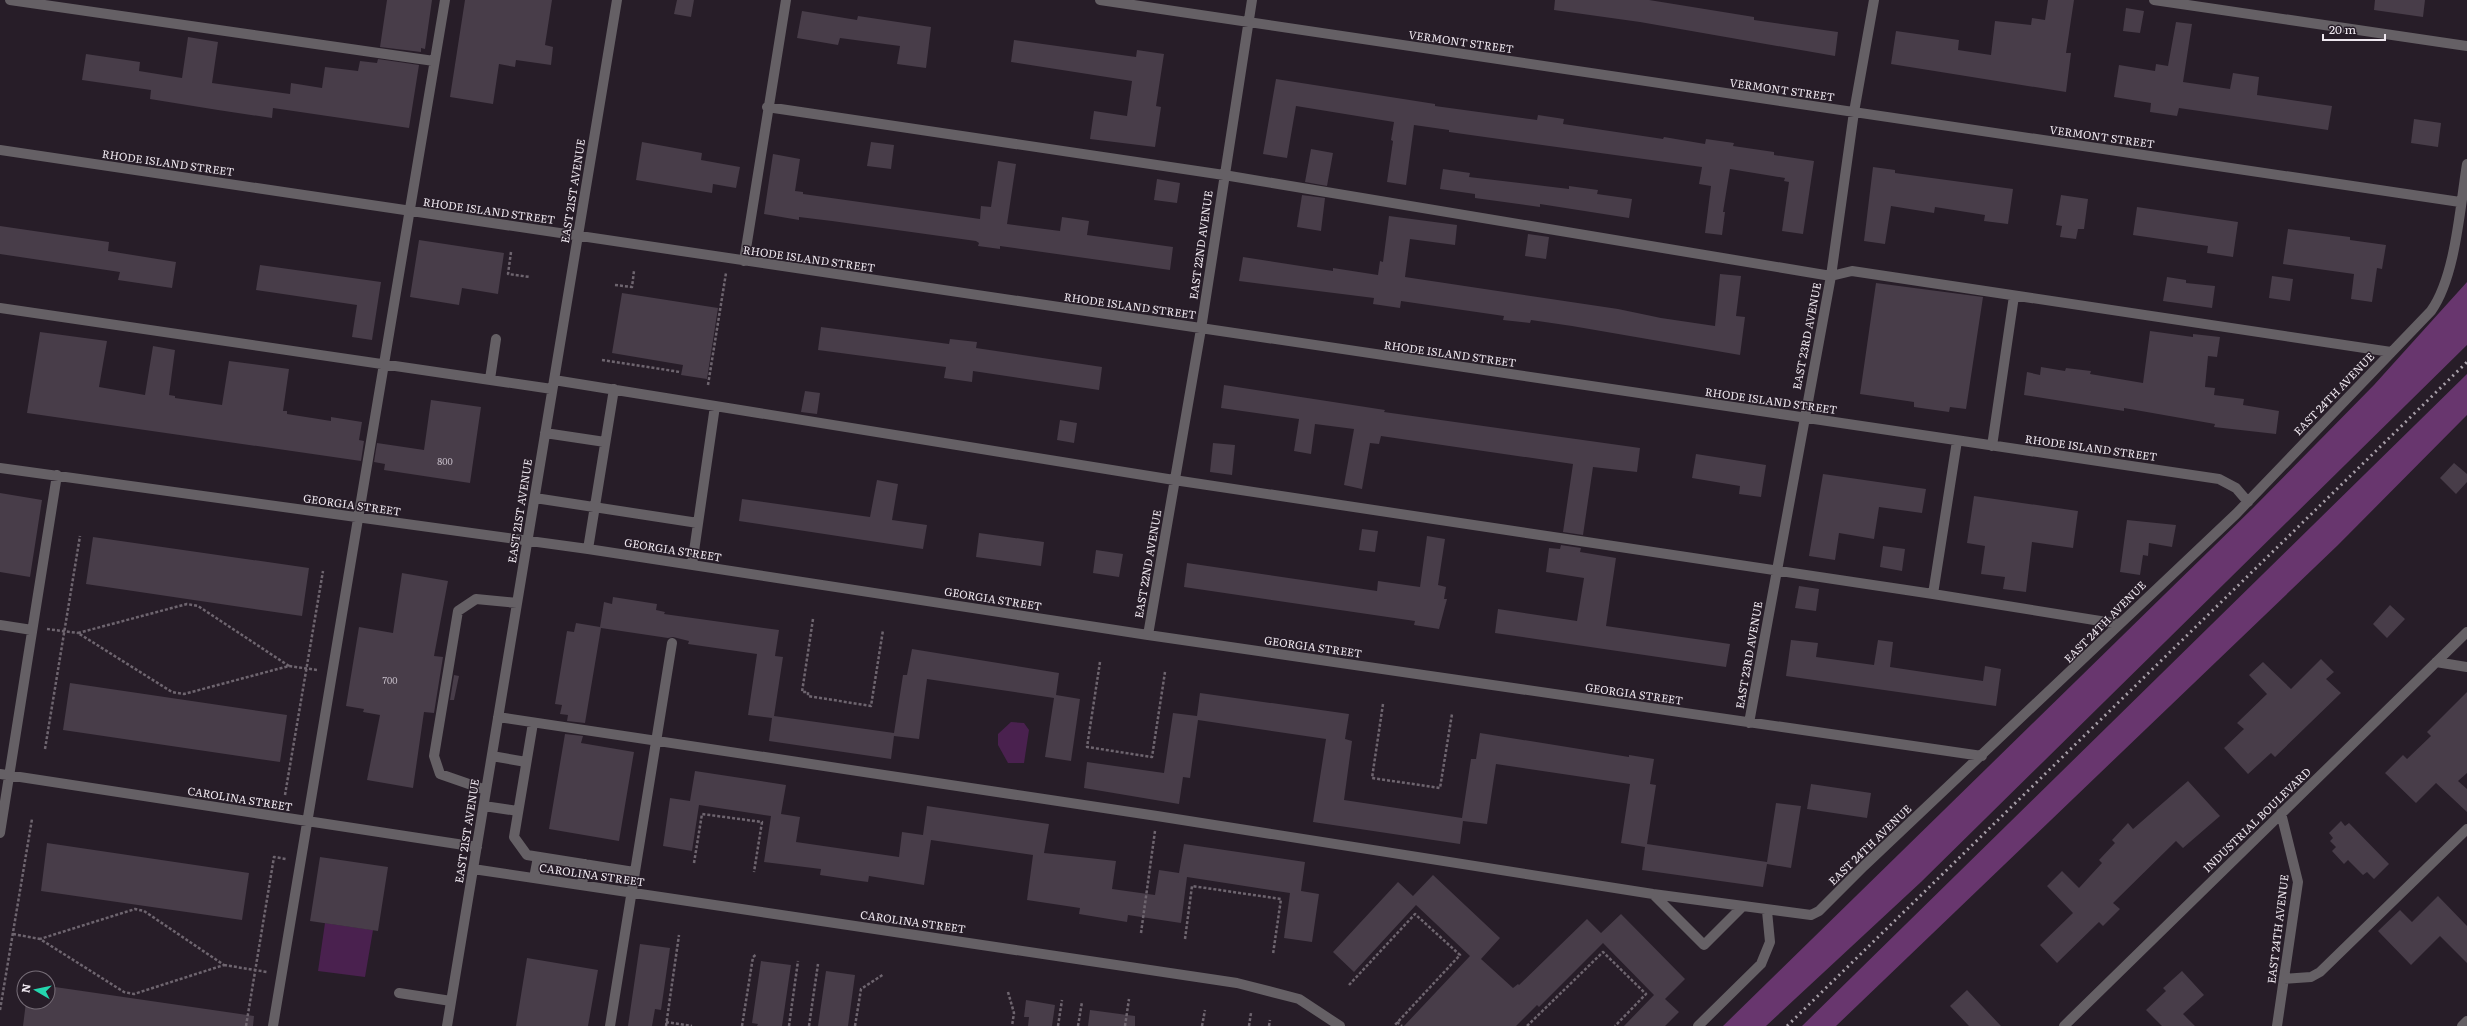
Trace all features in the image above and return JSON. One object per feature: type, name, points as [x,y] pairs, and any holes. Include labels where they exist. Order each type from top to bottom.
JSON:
[{"type":"street","points":[[10,0],[434,61]]},
{"type":"street","points":[[273,1026],[445,0]]},
{"type":"street","name":"EAST 21ST AVENUE","points":[[447,1026],[617,0]]},
{"type":"street","points":[[744,261],[767,106],[786,0]]},
{"type":"street","name":"VERMONT STREET","points":[[1100,0],[2460,202]]},
{"type":"street","name":"EAST 22ND AVENUE","points":[[1148,635],[1201,329],[1252,0]]},
{"type":"street","name":"EAST 23RD AVENUE","points":[[1749,723],[1830,276],[1854,112],[1874,0]]},
{"type":"street","points":[[2154,0],[2467,46]]},
{"type":"street","points":[[767,106],[1224,175],[1830,276],[1852,271],[2391,352]]},
{"type":"street","name":"RHODE ISLAND STREET","points":[[0,150],[2219,480],[2236,488],[2248,502]]},
{"type":"street","name":"EAST 24TH AVENUE","points":[[498,717],[1157,816],[1653,894],[1800,915],[1811,915],[1819,911],[1864,866],[1982,756],[2248,502],[2438,301],[2454,242],[2467,164]]},
{"type":"street","points":[[1992,446],[2014,296]]},
{"type":"street","points":[[0,308],[490,379],[614,389],[1174,480],[1933,594],[2119,624]]},
{"type":"street","points":[[490,379],[496,339]]},
{"type":"street","points":[[588,550],[614,389]]},
{"type":"street","points":[[692,565],[716,406]]},
{"type":"street","points":[[546,433],[605,442]]},
{"type":"street","points":[[1933,594],[1957,441]]},
{"type":"street","name":"GEORGIA STREET","points":[[0,468],[527,541],[1148,635],[1982,756]]},
{"type":"street","points":[[0,833],[5,775],[32,630],[57,475]]},
{"type":"street","points":[[535,498],[698,523]]},
{"type":"street","points":[[486,790],[440,774],[434,756],[445,684],[458,611],[476,599],[517,603]]},
{"type":"street","points":[[0,625],[32,630]]},
{"type":"street","name":"INDUSTRIAL BOULEVARD","points":[[2064,1026],[2467,632]]},
{"type":"street","points":[[610,1026],[672,643]]},
{"type":"street","points":[[2436,662],[2467,667]]},
{"type":"street","points":[[533,723],[514,837],[527,855],[634,872]]},
{"type":"street","points":[[492,756],[526,762]]},
{"type":"street","name":"CAROLINA STREET","points":[[5,775],[477,847]]},
{"type":"street","points":[[484,806],[518,812]]},
{"type":"street","name":"EAST 24TH AVENUE","points":[[2277,1026],[2298,882],[2281,813]]},
{"type":"street","points":[[2284,979],[2311,976],[2320,972],[2467,829]]},
{"type":"street","points":[[534,878],[538,857]]},
{"type":"street","points":[[582,885],[585,864]]},
{"type":"street","name":"CAROLINA STREET","points":[[473,869],[1237,983],[1299,999],[1340,1026]]},
{"type":"street","points":[[1653,894],[1704,945],[1742,907]]},
{"type":"street","points":[[1698,1026],[1761,964],[1770,942],[1767,910]]},
{"type":"street","points":[[399,993],[451,1001]]},
{"type":"street","points":[[2462,1026],[2467,1021]]},
{"type":"path","points":[[511,252],[508,274],[530,277]]},
{"type":"path","points":[[708,385],[728,259]]},
{"type":"path","points":[[614,285],[632,287],[634,271]]},
{"type":"path","points":[[602,360],[680,372]]},
{"type":"path","points":[[45,749],[63,631],[80,536]]},
{"type":"path","points":[[285,794],[308,669],[323,570]]},
{"type":"path","points":[[63,631],[78,633],[187,604],[198,606],[289,666]]},
{"type":"path","points":[[813,619],[802,692],[808,692],[808,696],[871,706],[883,630]]},
{"type":"path","points":[[78,633],[172,692],[184,694],[289,666],[308,669]]},
{"type":"path","points":[[1100,662],[1087,747],[1152,757],[1165,672]]},
{"type":"path","points":[[1383,704],[1372,778],[1440,788],[1452,714]]},
{"type":"path","points":[[694,863],[702,814],[762,822],[754,872]]},
{"type":"path","points":[[1140,933],[1157,816]]},
{"type":"path","points":[[0,1010],[32,819]]},
{"type":"path","points":[[246,1026],[257,970],[274,857],[300,861]]},
{"type":"path","points":[[1184,939],[1192,886],[1281,899],[1273,954]]},
{"type":"path","points":[[40,939],[135,910],[144,911],[224,965],[257,970]]},
{"type":"path","points":[[1349,986],[1415,914],[1460,955],[1394,1026]]},
{"type":"path","points":[[13,934],[40,939],[124,992],[134,994],[224,965]]},
{"type":"path","points":[[679,935],[666,1024],[692,1026]]},
{"type":"path","points":[[1527,1026],[1603,952],[1646,994],[1615,1026]]},
{"type":"path","points":[[742,1026],[752,957],[757,954]]},
{"type":"path","points":[[789,1026],[798,961]]},
{"type":"path","points":[[809,1026],[818,964]]},
{"type":"path","points":[[855,1026],[861,989],[884,974]]},
{"type":"path","points":[[1008,992],[1014,1013],[1012,1026]]},
{"type":"path","points":[[1058,1026],[1062,1000]]},
{"type":"path","points":[[1125,1026],[1129,1000]]},
{"type":"path","points":[[1078,1026],[1082,1002]]},
{"type":"path","points":[[1202,1026],[1205,1010]]},
{"type":"path","points":[[1249,1026],[1251,1013]]},
{"type":"path","points":[[1269,1026],[1270,1020]]},
{"type":"path","points":[[1397,1022],[1402,1026]]},
{"type":"shaded area","points":[[2467,282],[2467,345],[1921,882],[1766,1026],[1723,1026],[2253,508],[2374,385]]},
{"type":"shaded area","points":[[2467,374],[2467,415],[2338,545],[1836,1026],[1802,1026]]},
{"type":"shaded area","points":[[1011,722],[1024,723],[1029,730],[1024,763],[1008,763],[998,745],[998,734]]},
{"type":"shaded area","points":[[325,923],[373,930],[365,977],[318,971]]},
{"type":"building","points":[[387,0],[432,0],[425,49],[421,48],[421,52],[380,47]]},
{"type":"building","points":[[465,0],[552,0],[545,45],[553,47],[551,65],[516,60],[515,67],[499,64],[493,104],[450,97]]},
{"type":"building","points":[[677,0],[694,0],[691,17],[674,14]]},
{"type":"building","points":[[1555,0],[1649,0],[1754,17],[1754,20],[1838,32],[1835,56],[1640,22],[1554,10]]},
{"type":"building","points":[[2048,0],[2074,0],[2066,53],[2071,53],[2066,92],[1891,64],[1896,31],[1959,40],[1958,50],[1991,55],[1995,21],[2031,25],[2032,18],[2045,20]]},
{"type":"building","points":[[2375,0],[2425,0],[2423,17],[2374,10]]},
{"type":"building","points":[[2126,8],[2144,11],[2140,33],[2123,31]]},
{"type":"building","points":[[802,11],[857,20],[858,16],[931,27],[926,68],[897,64],[900,46],[840,38],[838,45],[797,38]]},
{"type":"building","points":[[2176,22],[2192,24],[2183,82],[2230,89],[2233,73],[2259,77],[2257,95],[2332,106],[2328,130],[2179,108],[2177,116],[2150,112],[2151,103],[2114,97],[2119,65],[2155,71],[2156,64],[2168,66]]},
{"type":"building","points":[[188,37],[218,42],[212,83],[290,94],[291,83],[322,88],[325,67],[358,71],[360,61],[377,63],[378,59],[419,65],[409,128],[273,108],[272,118],[150,99],[151,90],[82,80],[86,54],[140,62],[139,71],[182,78]]},
{"type":"building","points":[[1014,40],[1136,57],[1137,50],[1164,54],[1156,106],[1161,107],[1155,147],[1090,139],[1094,111],[1127,116],[1132,81],[1011,62]]},
{"type":"building","points":[[1276,79],[1435,104],[1435,106],[1537,120],[1538,115],[1564,119],[1563,124],[1663,139],[1664,137],[1705,144],[1706,139],[1734,143],[1733,146],[1774,152],[1774,155],[1814,161],[1803,234],[1782,231],[1789,182],[1784,181],[1785,178],[1730,169],[1723,212],[1725,212],[1722,235],[1705,233],[1711,186],[1699,184],[1702,167],[1449,132],[1449,130],[1414,125],[1406,185],[1387,182],[1393,141],[1391,140],[1394,122],[1296,106],[1287,158],[1263,154]]},
{"type":"building","points":[[2414,119],[2441,123],[2438,147],[2411,143]]},
{"type":"building","points":[[642,142],[702,153],[701,160],[740,167],[736,188],[713,184],[712,193],[636,180]]},
{"type":"building","points":[[871,142],[894,145],[891,169],[867,166]]},
{"type":"building","points":[[1311,149],[1333,153],[1327,186],[1305,182]]},
{"type":"building","points":[[773,154],[800,159],[795,191],[803,192],[803,194],[980,219],[981,206],[991,207],[998,161],[1016,164],[1007,224],[1060,231],[1062,217],[1089,221],[1087,235],[1173,247],[1170,270],[1000,246],[1000,249],[978,246],[979,243],[976,241],[832,221],[799,217],[799,220],[764,214]]},
{"type":"building","points":[[1873,167],[1895,170],[1895,173],[2013,189],[2008,224],[1984,221],[1985,215],[1935,207],[1934,213],[1891,206],[1885,244],[1864,241]]},
{"type":"building","points":[[1443,169],[1470,173],[1469,177],[1569,189],[1569,186],[1598,190],[1597,194],[1632,199],[1629,218],[1540,204],[1540,207],[1475,198],[1475,194],[1440,189]]},
{"type":"building","points":[[1157,179],[1180,183],[1177,203],[1154,200]]},
{"type":"building","points":[[1302,195],[1325,198],[1321,231],[1297,227]]},
{"type":"building","points":[[2061,195],[2088,199],[2084,229],[2078,229],[2076,239],[2060,237],[2062,226],[2056,225]]},
{"type":"building","points":[[2137,207],[2238,222],[2233,257],[2207,253],[2208,246],[2133,235]]},
{"type":"building","points":[[1389,216],[1457,225],[1455,245],[1410,239],[1405,277],[1618,309],[1661,318],[1715,326],[1720,274],[1741,276],[1736,316],[1745,317],[1740,355],[1572,326],[1531,320],[1530,323],[1503,320],[1504,316],[1401,301],[1400,308],[1373,304],[1374,298],[1239,281],[1243,257],[1333,271],[1333,268],[1378,275],[1380,261],[1383,262]]},
{"type":"building","points":[[0,226],[109,242],[108,251],[176,262],[172,288],[118,280],[120,272],[0,254]]},
{"type":"building","points":[[2288,229],[2350,237],[2350,240],[2386,245],[2382,269],[2377,268],[2372,302],[2351,299],[2354,274],[2283,264]]},
{"type":"building","points":[[1528,234],[1549,237],[1546,259],[1525,256]]},
{"type":"building","points":[[419,240],[504,253],[498,294],[462,288],[459,305],[410,297]]},
{"type":"building","points":[[260,265],[381,282],[372,340],[352,337],[357,305],[256,290]]},
{"type":"building","points":[[2272,276],[2293,279],[2290,301],[2269,298]]},
{"type":"building","points":[[2167,277],[2186,280],[2186,283],[2215,286],[2212,308],[2163,301]]},
{"type":"building","points":[[1876,283],[1983,297],[1966,409],[1950,407],[1949,412],[1914,407],[1914,402],[1860,394]]},
{"type":"building","points":[[622,293],[718,308],[707,379],[681,375],[683,365],[612,353]]},
{"type":"building","points":[[821,327],[949,344],[950,339],[977,342],[976,348],[1102,367],[1099,390],[973,371],[972,382],[944,378],[946,367],[818,350]]},
{"type":"building","points":[[2150,331],[2193,337],[2193,334],[2220,337],[2217,357],[2208,356],[2205,387],[2215,388],[2214,395],[2244,399],[2243,405],[2279,411],[2276,434],[2214,427],[2215,424],[2124,408],[2124,411],[2024,395],[2027,372],[2040,375],[2041,367],[2065,371],[2066,368],[2091,371],[2090,374],[2143,383]]},
{"type":"building","points":[[40,332],[107,341],[99,387],[145,395],[153,346],[175,350],[169,395],[175,396],[175,398],[222,405],[229,361],[289,369],[283,411],[287,411],[287,414],[331,421],[331,417],[362,422],[359,440],[364,441],[361,461],[27,413]]},
{"type":"building","points":[[1224,385],[1385,410],[1384,412],[1640,448],[1637,472],[1593,467],[1583,535],[1563,532],[1573,464],[1381,436],[1379,444],[1370,443],[1362,489],[1344,485],[1354,429],[1315,424],[1311,454],[1294,451],[1299,419],[1221,408]]},
{"type":"building","points":[[805,391],[820,393],[817,414],[801,412]]},
{"type":"building","points":[[431,400],[481,407],[470,483],[384,470],[385,464],[374,462],[377,443],[424,450]]},
{"type":"building","points":[[1060,420],[1077,423],[1074,443],[1057,440]]},
{"type":"building","points":[[1213,443],[1235,445],[1232,475],[1210,472]]},
{"type":"building","points":[[1696,454],[1766,465],[1761,497],[1739,494],[1740,486],[1692,478]]},
{"type":"building","points":[[2454,463],[2467,474],[2467,482],[2456,494],[2440,478]]},
{"type":"building","points":[[1823,474],[1926,489],[1922,513],[1879,507],[1874,539],[1839,533],[1835,560],[1809,556]]},
{"type":"building","points":[[877,480],[898,484],[892,520],[927,525],[923,549],[739,521],[742,499],[870,517]]},
{"type":"building","points":[[0,493],[42,500],[30,577],[0,572]]},
{"type":"building","points":[[1974,496],[2078,511],[2073,548],[2032,542],[2026,592],[2003,589],[2005,577],[1981,574],[1985,546],[1967,543]]},
{"type":"building","points":[[2127,520],[2176,525],[2172,547],[2149,543],[2148,556],[2143,555],[2140,575],[2120,572]]},
{"type":"building","points":[[1362,529],[1378,531],[1375,552],[1359,550]]},
{"type":"building","points":[[979,533],[1044,542],[1041,566],[976,557]]},
{"type":"building","points":[[1427,536],[1445,539],[1438,585],[1446,587],[1444,599],[1447,599],[1439,629],[1414,625],[1415,621],[1184,587],[1187,563],[1377,591],[1378,581],[1420,587]]},
{"type":"building","points":[[93,537],[309,568],[302,616],[86,584]]},
{"type":"building","points":[[1561,545],[1581,548],[1580,552],[1616,558],[1606,626],[1730,644],[1726,667],[1495,633],[1498,609],[1577,621],[1584,578],[1546,572],[1549,548],[1560,549]]},
{"type":"building","points":[[1883,546],[1905,549],[1902,571],[1880,567]]},
{"type":"building","points":[[1096,550],[1123,554],[1119,577],[1093,573]]},
{"type":"building","points":[[402,573],[448,581],[434,656],[443,657],[434,713],[424,712],[413,788],[367,780],[380,715],[363,712],[364,709],[346,706],[359,627],[393,633]]},
{"type":"building","points":[[1799,586],[1819,589],[1816,611],[1795,608]]},
{"type":"building","points":[[613,597],[657,604],[656,610],[665,612],[664,614],[779,630],[775,656],[783,657],[774,716],[894,733],[903,675],[907,675],[912,649],[1059,673],[1056,695],[1080,699],[1071,761],[1045,757],[1054,698],[927,679],[919,739],[894,736],[891,759],[769,741],[772,718],[748,715],[757,654],[688,644],[689,641],[673,637],[668,638],[601,628],[585,723],[567,721],[568,715],[560,714],[562,705],[555,704],[567,631],[574,632],[576,623],[600,627],[604,602],[612,604]]},
{"type":"building","points":[[2390,605],[2405,619],[2387,638],[2373,624]]},
{"type":"building","points":[[1791,640],[1818,643],[1816,657],[1874,665],[1878,640],[1893,642],[1890,667],[1983,681],[1985,666],[2001,669],[1996,706],[1786,676]]},
{"type":"building","points":[[2321,659],[2334,672],[2326,679],[2341,693],[2275,757],[2271,753],[2248,774],[2224,748],[2244,729],[2237,723],[2267,694],[2249,675],[2263,662],[2291,689]]},
{"type":"building","points":[[454,675],[459,676],[454,700],[450,700]]},
{"type":"building","points":[[70,683],[287,715],[280,762],[63,730]]},
{"type":"building","points":[[2467,692],[2467,773],[2458,781],[2467,789],[2467,812],[2436,783],[2416,803],[2385,773],[2403,755],[2407,759],[2431,736],[2427,732]]},
{"type":"building","points":[[1200,693],[1349,714],[1345,739],[1352,741],[1344,800],[1462,818],[1471,759],[1476,759],[1480,733],[1629,757],[1629,755],[1654,759],[1650,784],[1656,785],[1647,844],[1767,862],[1776,803],[1801,806],[1791,868],[1767,864],[1763,887],[1642,870],[1645,847],[1621,843],[1630,784],[1496,764],[1487,824],[1463,821],[1460,844],[1313,822],[1326,739],[1198,720],[1190,778],[1183,777],[1179,804],[1084,788],[1087,762],[1164,773],[1173,713],[1197,716]]},
{"type":"building","points":[[565,734],[583,736],[581,743],[634,752],[619,841],[549,829]]},
{"type":"building","points":[[695,771],[786,785],[781,814],[800,817],[796,842],[899,857],[902,832],[923,835],[927,806],[1049,824],[1044,853],[1116,861],[1112,889],[1155,895],[1159,870],[1179,873],[1184,844],[1305,862],[1301,891],[1319,894],[1312,942],[1284,938],[1290,893],[1187,877],[1181,923],[1128,915],[1127,922],[1079,914],[1080,908],[1027,900],[1033,855],[931,840],[924,885],[869,876],[868,882],[853,880],[820,875],[821,869],[764,862],[771,816],[699,805],[692,851],[663,846],[670,798],[690,801]]},
{"type":"building","points":[[2188,781],[2220,816],[2183,848],[2176,841],[2113,903],[2120,909],[2103,926],[2099,922],[2057,963],[2040,945],[2073,913],[2047,886],[2062,871],[2079,888],[2102,863],[2099,860],[2115,843],[2112,840],[2128,823],[2133,829]]},
{"type":"building","points":[[1811,784],[1871,793],[1867,818],[1807,809]]},
{"type":"building","points":[[2341,821],[2345,826],[2349,823],[2389,864],[2374,879],[2367,872],[2363,875],[2348,860],[2344,864],[2332,851],[2336,847],[2330,841],[2333,838],[2329,833]]},
{"type":"building","points":[[47,843],[249,873],[242,920],[41,891]]},
{"type":"building","points":[[320,857],[388,867],[378,931],[310,921]]},
{"type":"building","points":[[1433,875],[1500,938],[1481,959],[1513,988],[1518,984],[1519,985],[1587,919],[1601,933],[1621,914],[1685,979],[1665,999],[1679,1012],[1665,1026],[1624,1026],[1654,995],[1603,943],[1539,1007],[1537,1005],[1516,1026],[1404,1026],[1470,956],[1416,905],[1354,972],[1333,952],[1398,882],[1413,896]]},
{"type":"building","points":[[2438,896],[2467,926],[2467,963],[2440,936],[2411,965],[2378,931],[2400,910],[2412,922]]},
{"type":"building","points":[[640,944],[670,948],[661,1010],[655,1009],[652,1026],[628,1026]]},
{"type":"building","points":[[527,958],[598,970],[588,1026],[516,1026]]},
{"type":"building","points":[[761,961],[791,965],[782,1026],[757,1026],[758,1024],[752,1023]]},
{"type":"building","points":[[826,971],[855,975],[848,1026],[818,1026]]},
{"type":"building","points":[[2182,971],[2204,995],[2183,1014],[2195,1026],[2162,1026],[2146,1010],[2166,991],[2163,988]]},
{"type":"building","points":[[56,987],[254,1016],[253,1026],[23,1026],[25,1010],[56,1010]]},
{"type":"building","points":[[1967,990],[2001,1026],[1969,1026],[1950,1006]]},
{"type":"building","points":[[1026,1000],[1055,1005],[1052,1026],[1028,1026],[1029,1017],[1024,1017]]},
{"type":"building","points":[[1090,1010],[1135,1016],[1135,1026],[1088,1026]]},
{"type":"railway","points":[[1787,1026],[2467,362]]}]
